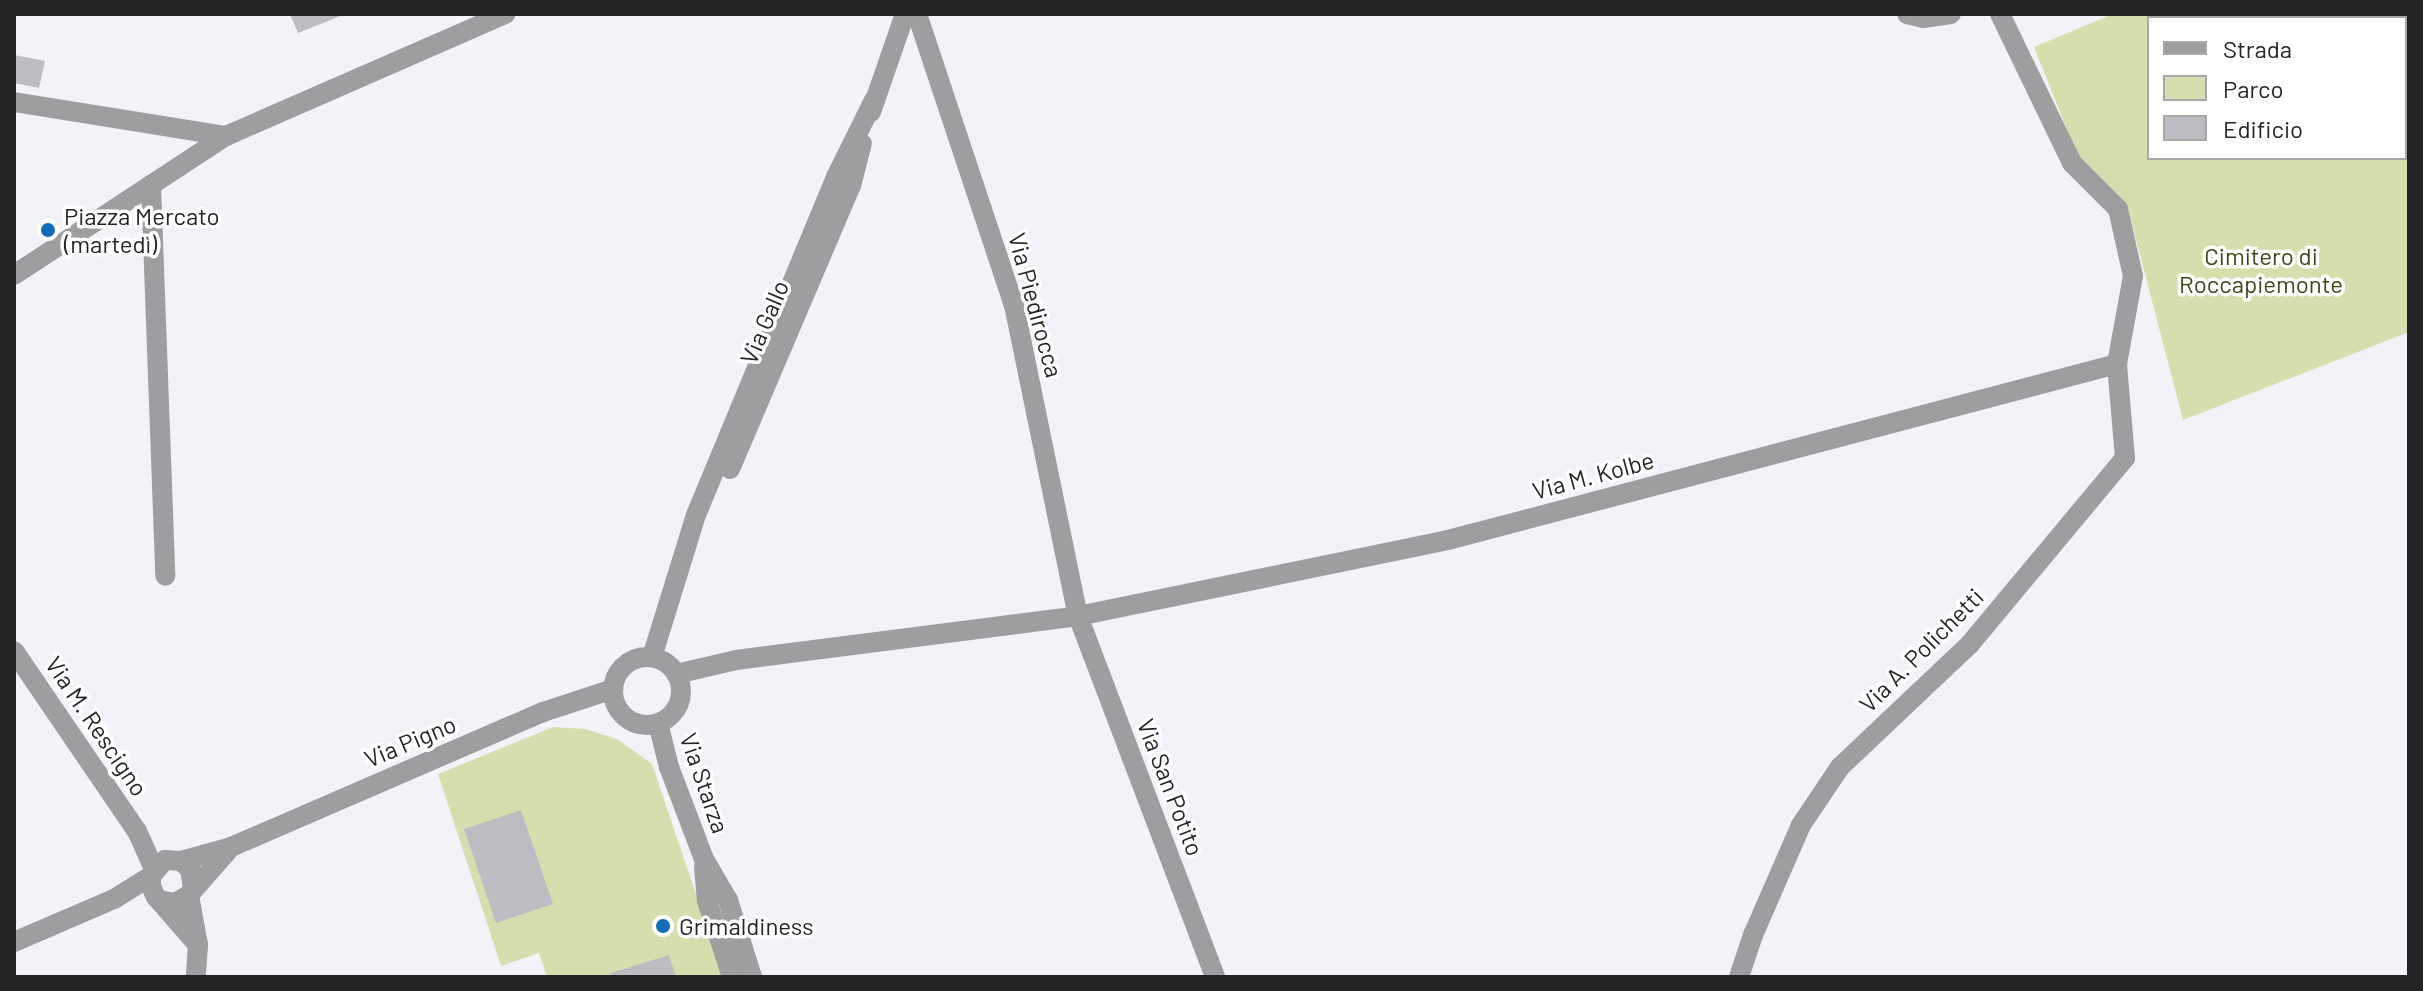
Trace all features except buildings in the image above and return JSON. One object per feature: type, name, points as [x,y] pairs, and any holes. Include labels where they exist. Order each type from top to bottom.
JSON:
[{"type":"street","points":[[14,275],[226,136],[505,14]]},
{"type":"street","name":"Via Gallo","points":[[652,657],[664,608],[696,515],[836,177],[874,100],[905,14]]},
{"type":"street","name":"Via Piedirocca","points":[[917,14],[1014,305],[1078,616]]},
{"type":"street","points":[[1907,14],[1923,18],[1951,14]]},
{"type":"street","name":"Via A. Polichetti","points":[[1739,977],[1753,935],[1801,825],[1840,767],[1970,644],[2125,458],[2117,364],[2133,276],[2118,209],[2072,163],[2000,14]]},
{"type":"street","points":[[14,102],[226,136]]},
{"type":"street","points":[[151,185],[165,576]]},
{"type":"street","name":"Via M. Kolbe","points":[[1078,616],[1448,540],[2117,364]]},
{"type":"street","points":[[613,689],[621,668],[638,658],[652,657],[669,665],[676,674],[736,660],[1078,616]]},
{"type":"street","name":"Via San Potito","points":[[1078,616],[1215,977]]},
{"type":"street","name":"Via M. Rescigno","points":[[14,651],[137,831],[152,872]]},
{"type":"street","name":"Via Starza","points":[[613,689],[620,711],[632,721],[658,723],[676,708],[681,697],[676,674]]},
{"type":"street","name":"Via Pigno","points":[[177,860],[231,847],[543,712],[613,689]]},
{"type":"street","name":"Via Starza","points":[[658,723],[669,767],[704,859],[728,900],[752,977]]},
{"type":"street","name":"Via M. Rescigno","points":[[137,831],[177,860]]},
{"type":"street","name":"Via Pigno","points":[[191,891],[231,847]]},
{"type":"street","name":"Via Starza","points":[[704,859],[707,901],[732,977]]},
{"type":"street","points":[[14,942],[114,899],[152,872],[177,860],[190,869],[198,945],[196,977]]},
{"type":"street","points":[[152,872],[151,886],[198,945]]},
{"type":"street","points":[[114,899],[160,899],[175,903],[191,891]]},
{"type":"green space","name":"Cimitero di Roccapiemonte","points":[[2113,14],[2409,14],[2409,332],[2183,420],[2127,205],[2078,157],[2034,47]]},
{"type":"green space","points":[[553,727],[585,729],[617,739],[652,764],[724,977],[547,977],[539,953],[501,966],[438,774]]},
{"type":"place","name":"Piazza Mercato (martedì)","points":[[48,230]]},
{"type":"place","name":"Grimaldiness","points":[[663,926]]}]
